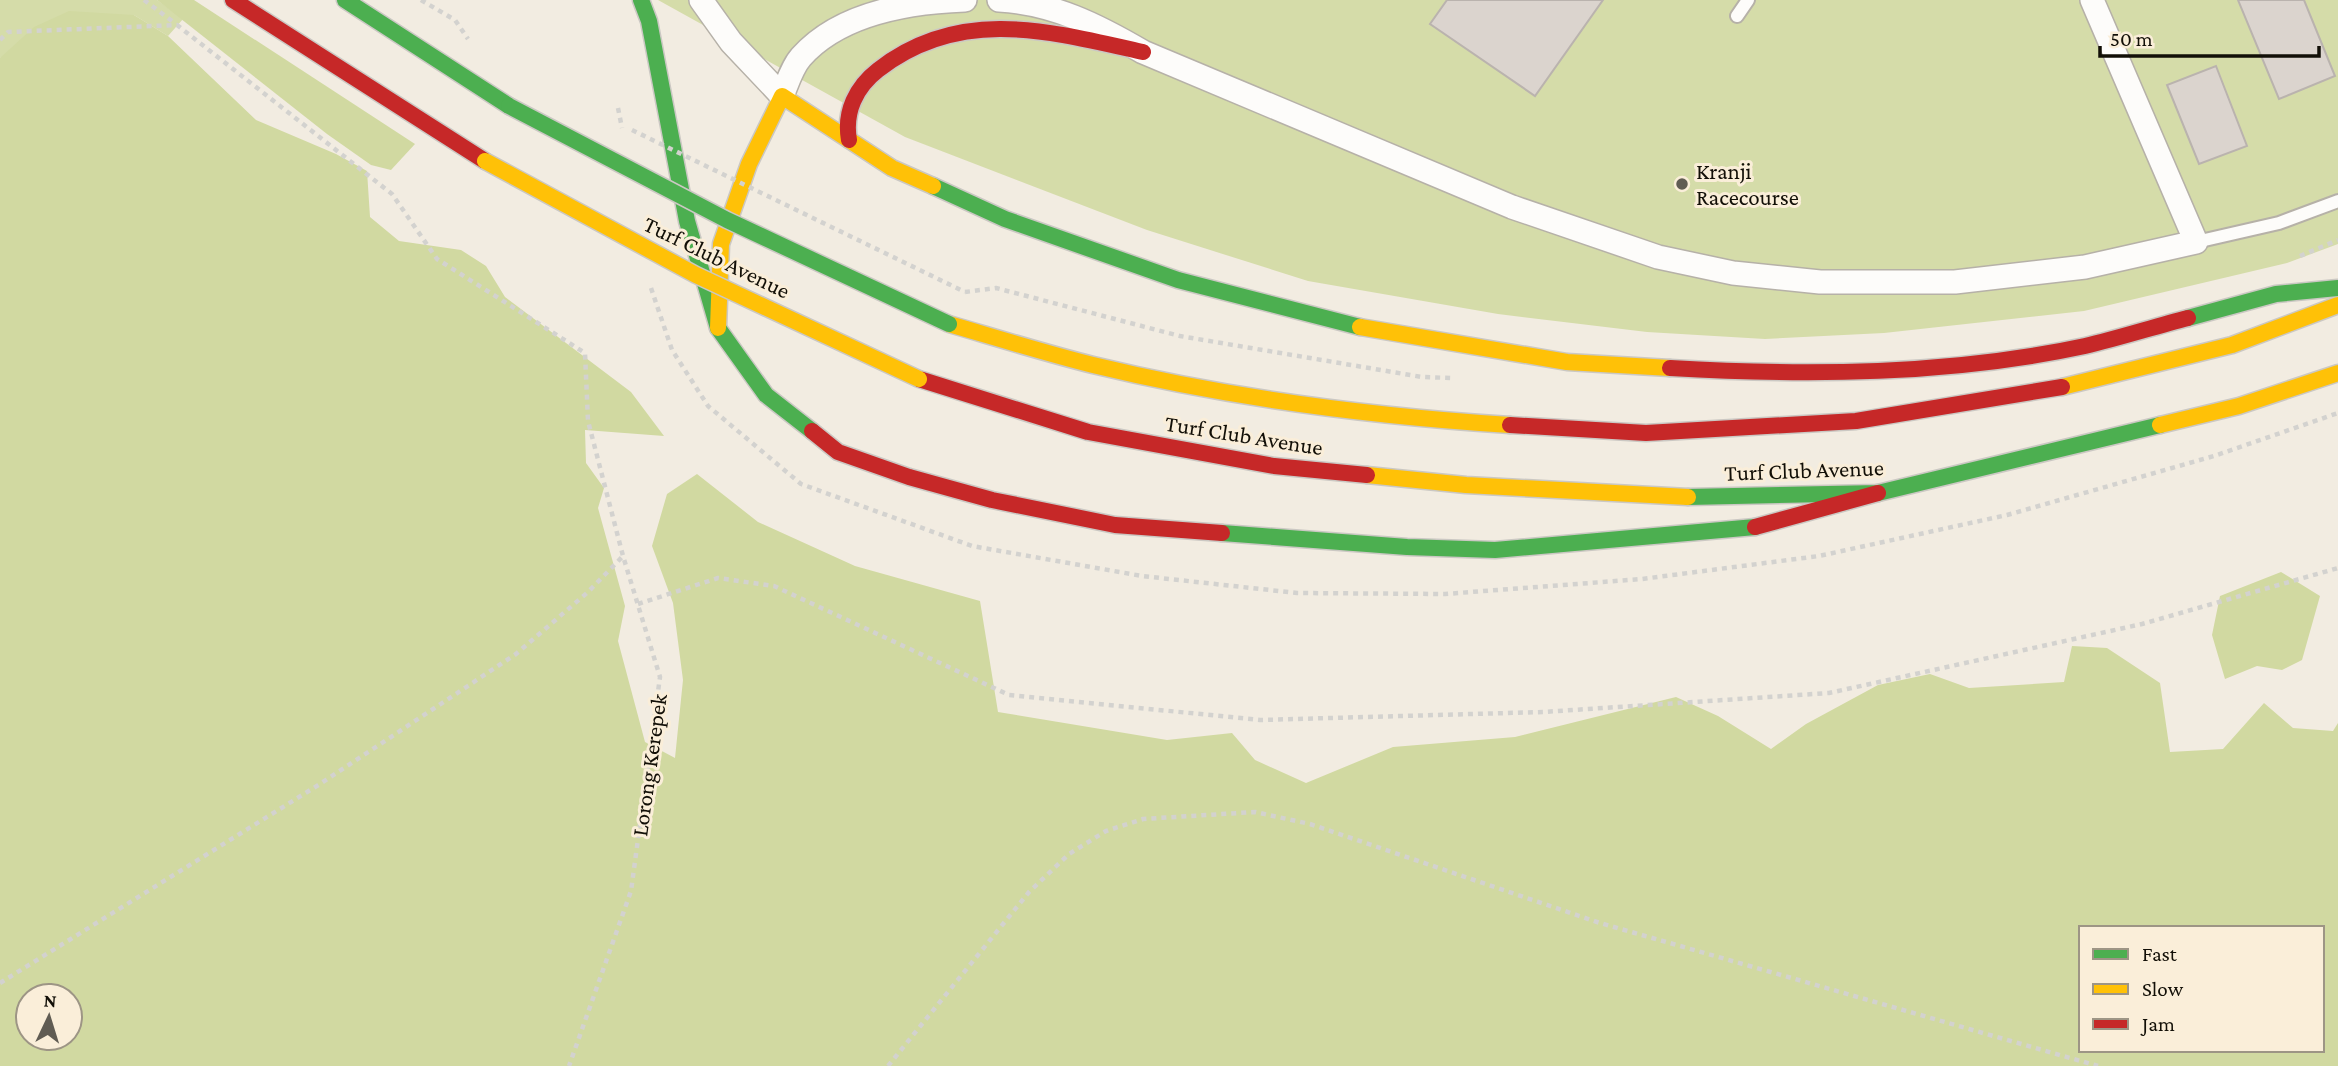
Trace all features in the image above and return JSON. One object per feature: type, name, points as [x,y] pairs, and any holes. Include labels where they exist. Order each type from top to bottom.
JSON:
[{"type":"main road","name":"Turf Club Avenue","points":[[233,0],[485,161],[696,275],[919,379],[1088,432],[1274,466],[1466,485],[1666,498],[1878,493],[2238,406],[2338,373]]},
{"type":"main road","name":"Turf Club Avenue","points":[[345,0],[509,106],[727,220],[949,324],[1093,365],[1258,398],[1429,420],[1646,433],[1856,421],[2043,392],[2232,345],[2338,305]]},
{"type":"main road","points":[[641,0],[649,21],[687,220],[718,328],[766,395],[838,452],[909,477],[992,500],[1115,525],[1407,547],[1495,550],[1751,528],[1878,493]]},
{"type":"main road","points":[[849,140],[846,122],[860,86],[894,55],[946,34],[1012,26],[1047,30],[1143,52]]},
{"type":"main road","points":[[718,328],[720,244],[749,164],[782,96],[892,168],[1005,219],[1178,280],[1347,325],[1567,362],[1770,374],[1954,366],[2084,346],[2276,294],[2338,288]]},
{"type":"street","points":[[701,0],[731,41],[782,96],[799,58],[853,20],[920,2],[965,0]]},
{"type":"street","points":[[999,0],[1040,4],[1101,27],[1143,52],[1512,207],[1658,257],[1733,273],[1820,282],[1955,282],[2085,267],[2196,242],[2092,0]]},
{"type":"lane","points":[[1737,16],[1748,0]]},
{"type":"lane","points":[[2196,242],[2279,223],[2338,201]]},
{"type":"path","points":[[144,0],[177,25]]},
{"type":"path","points":[[0,40],[8,32],[177,25]]},
{"type":"path","name":"Lorong Kerepek","points":[[177,25],[392,194],[437,259],[585,353],[588,421],[623,556],[660,677],[631,891],[569,1066]]},
{"type":"path","points":[[615,122],[965,292],[996,288],[1180,336],[1422,377],[1461,379]]},
{"type":"path","points":[[0,984],[320,784],[516,654],[588,592],[623,556]]},
{"type":"path","points":[[638,604],[718,578],[774,586],[1009,695],[1260,720],[1543,712],[1829,693],[2142,624],[2338,568]]},
{"type":"path","points":[[888,1066],[1029,892],[1069,854],[1106,831],[1143,819],[1255,812],[1310,824],[1600,923],[2098,1066]]},
{"type":"green space","points":[[0,0],[157,0],[183,19],[168,36],[134,15],[0,58]]},
{"type":"green space","points":[[157,0],[194,0],[415,144],[391,170],[371,165],[327,134]]},
{"type":"green space","name":"Kranji Racecourse","points":[[658,0],[2338,0],[2338,244],[2287,263],[2084,311],[1884,333],[1765,339],[1647,332],[1498,314],[1308,281],[1147,230],[905,137]]},
{"type":"green space","points":[[69,11],[134,15],[168,36],[256,120],[336,154],[367,171],[370,217],[399,241],[461,250],[486,266],[505,297],[631,392],[664,436],[585,430],[586,463],[604,488],[598,508],[625,606],[618,641],[645,742],[675,758],[683,680],[673,603],[652,546],[667,494],[697,474],[758,522],[855,566],[980,601],[998,712],[1167,740],[1232,733],[1255,760],[1306,783],[1393,747],[1515,737],[1676,697],[1718,716],[1771,749],[1806,724],[1878,685],[1930,674],[1969,688],[2064,682],[2072,646],[2107,648],[2160,683],[2170,752],[2223,749],[2264,703],[2293,728],[2333,731],[2338,723],[2338,1066],[0,1066],[0,58],[34,27]]},
{"type":"green space","points":[[2281,572],[2320,596],[2302,660],[2282,670],[2257,666],[2225,679],[2212,635],[2220,596]]},
{"type":"building","points":[[1447,0],[1603,0],[1535,96],[1430,24]]},
{"type":"building","points":[[2238,0],[2304,0],[2335,76],[2279,99]]},
{"type":"building","points":[[2216,66],[2247,146],[2199,164],[2167,85]]},
{"type":"traffic: fast","points":[[345,0],[509,106]]},
{"type":"traffic: fast","points":[[641,0],[649,21],[687,221],[718,328],[766,395],[812,431]]},
{"type":"traffic: fast","points":[[509,106],[727,220],[949,324]]},
{"type":"traffic: fast","points":[[933,186],[1005,219],[1178,280],[1360,327]]},
{"type":"traffic: fast","points":[[2188,318],[2276,294],[2338,288]]},
{"type":"traffic: fast","points":[[1688,497],[1878,493],[2160,425]]},
{"type":"traffic: fast","points":[[1222,533],[1407,547],[1495,550],[1755,527]]},
{"type":"traffic: slow","points":[[718,328],[721,244],[749,164],[782,96],[892,168],[933,186]]},
{"type":"traffic: slow","points":[[485,161],[696,275],[919,379]]},
{"type":"traffic: slow","points":[[2062,387],[2232,345],[2338,305]]},
{"type":"traffic: slow","points":[[949,324],[1093,365],[1196,387],[1352,411],[1510,425]]},
{"type":"traffic: slow","points":[[1360,327],[1567,362],[1670,368]]},
{"type":"traffic: slow","points":[[2160,425],[2239,406],[2338,373]]},
{"type":"traffic: slow","points":[[1367,475],[1466,485],[1688,497]]},
{"type":"traffic: jam","points":[[233,0],[485,161]]},
{"type":"traffic: jam","points":[[849,140],[850,110],[863,84],[878,70],[909,50],[941,37],[1006,29],[1074,37],[1143,52]]},
{"type":"traffic: jam","points":[[1670,368],[1826,372],[1982,363],[2085,346],[2188,318]]},
{"type":"traffic: jam","points":[[919,379],[1088,432],[1274,466],[1367,475]]},
{"type":"traffic: jam","points":[[1510,425],[1646,433],[1856,421],[2062,387]]},
{"type":"traffic: jam","points":[[812,431],[838,452],[909,477],[992,500],[1115,525],[1222,533]]},
{"type":"traffic: jam","points":[[1755,527],[1878,493]]},
{"type":"place","name":"Kranji Racecourse","points":[[1682,184]]}]
